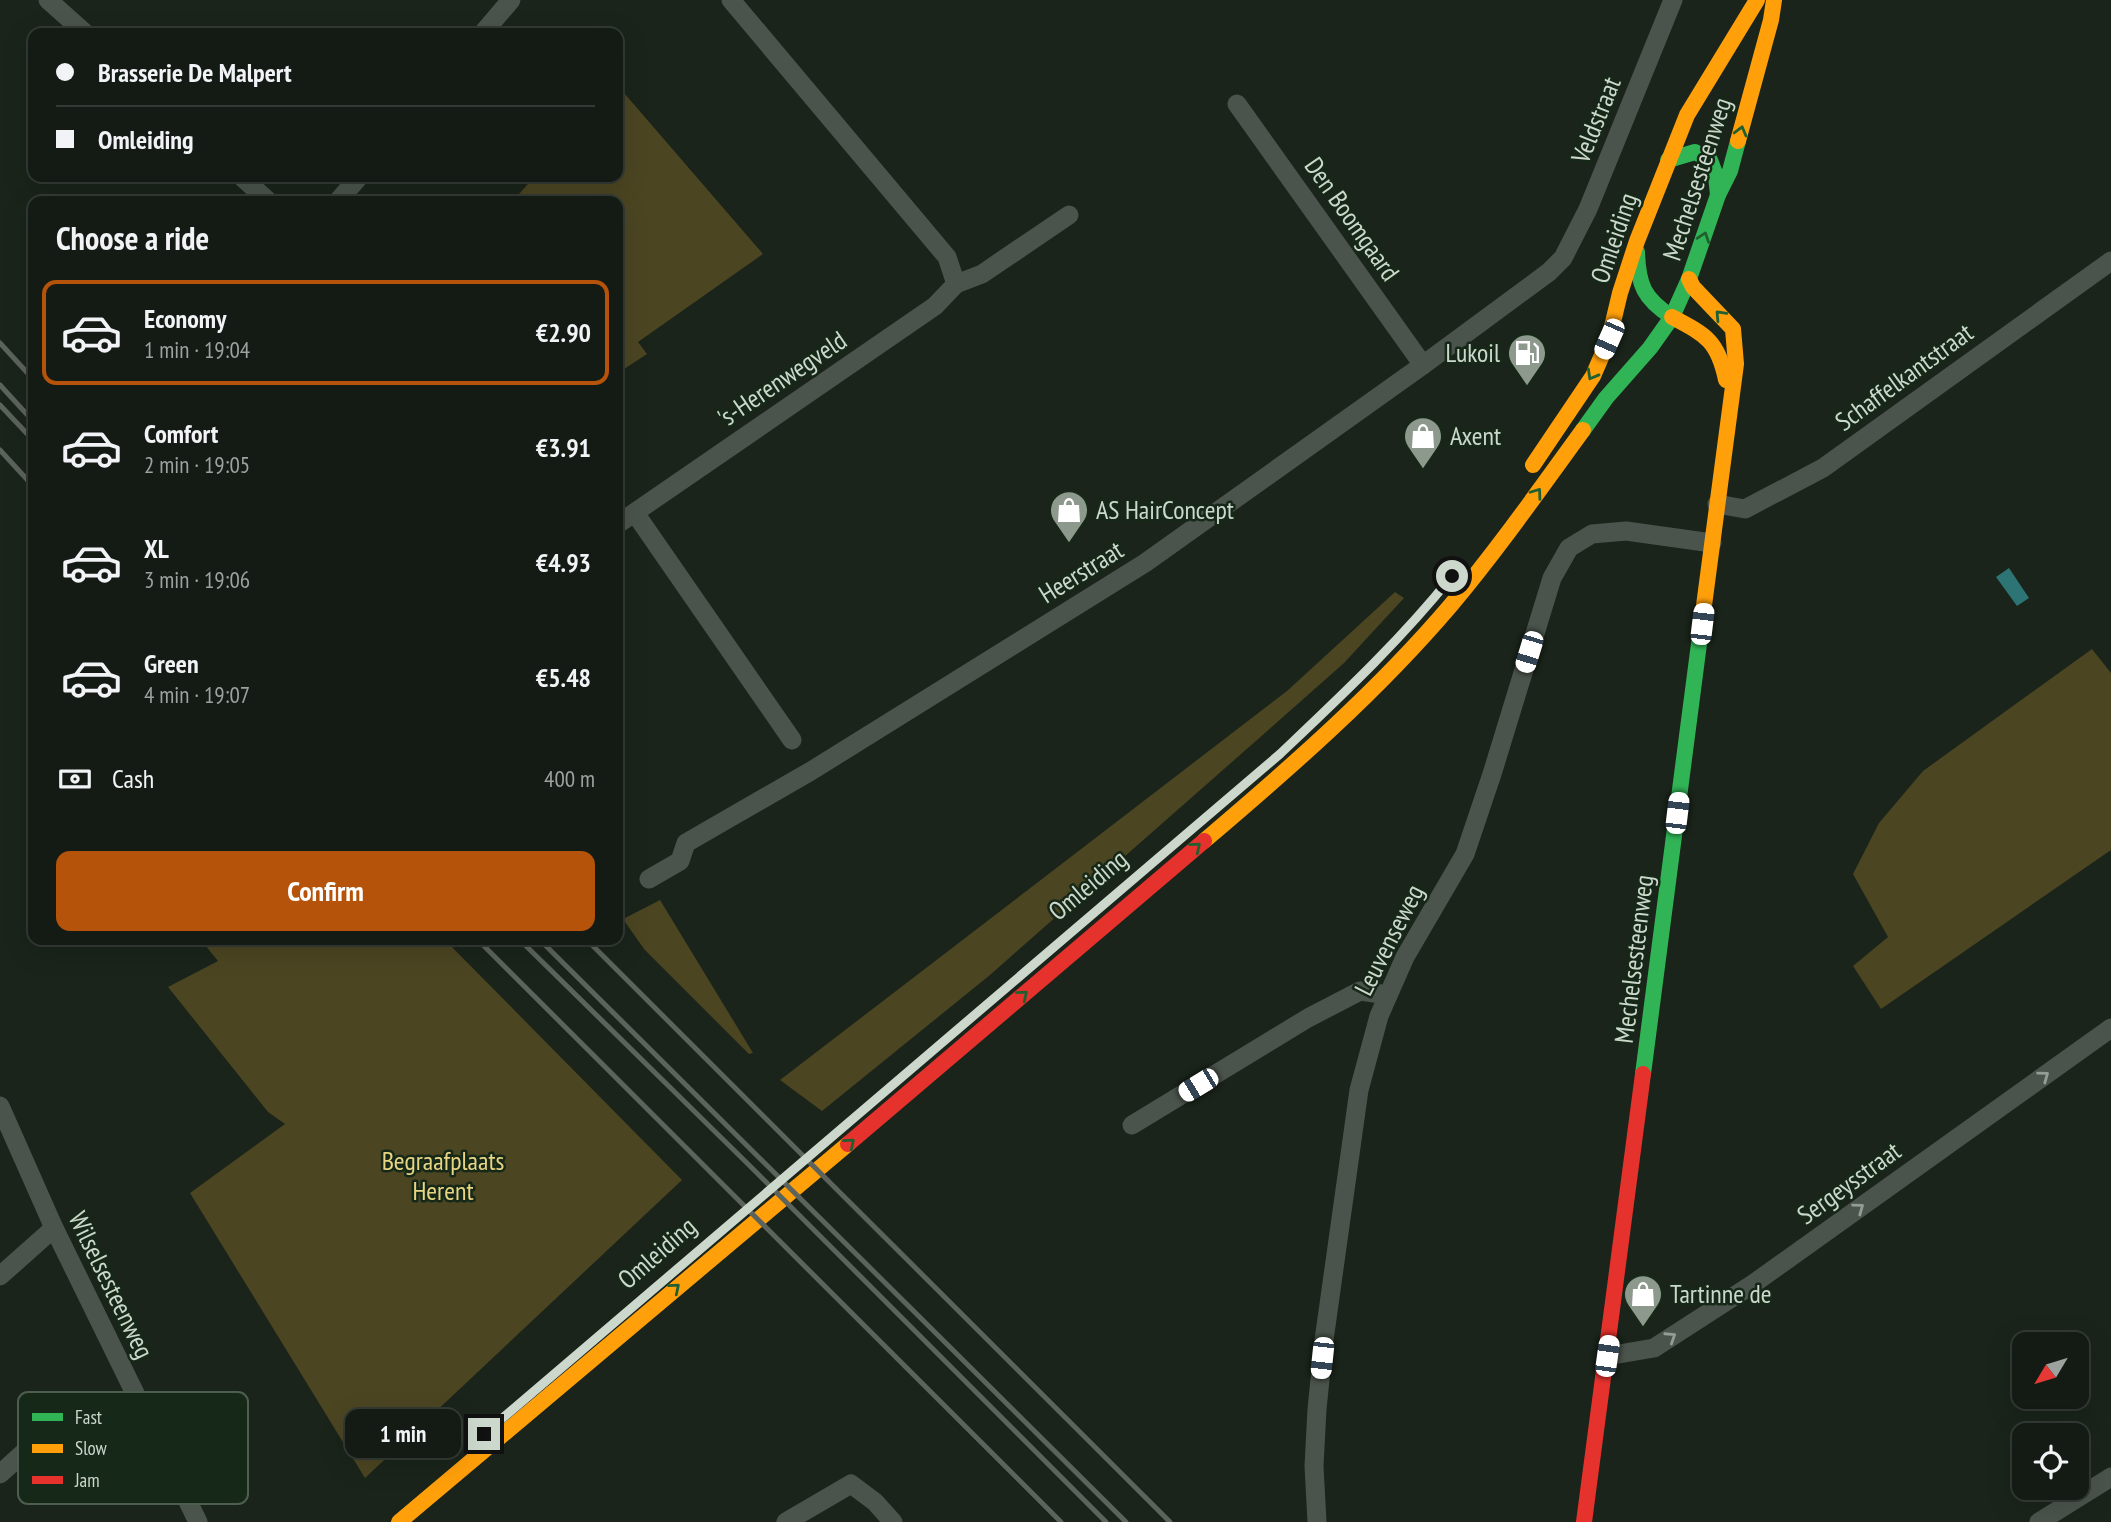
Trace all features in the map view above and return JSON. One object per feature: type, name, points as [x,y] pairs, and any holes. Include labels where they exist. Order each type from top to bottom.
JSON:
[{"type":"main road","name":"Mechelsesteenweg","points":[[1668,160],[1687,115],[1757,0]]},
{"type":"main road","name":"Mechelsesteenweg","points":[[1584,1522],[1736,364],[1733,329],[1693,287],[1689,279],[1718,195],[1730,171],[1772,20],[1774,0]]},
{"type":"main road","points":[[1668,160],[1695,152],[1710,160],[1716,176],[1718,195]]},
{"type":"main road","name":"Omleiding","points":[[1524,478],[1593,376],[1609,339],[1637,241],[1668,160]]},
{"type":"main road","name":"Mechelsesteenweg","points":[[1637,241],[1637,276],[1644,293],[1662,311],[1699,331],[1713,342],[1722,358],[1730,402]]},
{"type":"main road","name":"Omleiding","points":[[398,1522],[847,1145],[1324,737],[1450,606],[1497,548],[1606,398],[1650,348],[1672,317],[1689,279]]},
{"type":"main road","name":"Omleiding","points":[[381,1522],[687,1259]]},
{"type":"street","points":[[48,0],[79,28]]},
{"type":"street","points":[[487,28],[511,0]]},
{"type":"street","points":[[731,0],[947,257],[956,284]]},
{"type":"street","name":"Veldstraat","points":[[1563,258],[1588,209],[1674,0]]},
{"type":"street","name":"Den Boomgaard","points":[[1237,103],[1423,365]]},
{"type":"street","points":[[247,182],[263,196]]},
{"type":"street","points":[[342,196],[355,182]]},
{"type":"street","name":"'s-Herenwegveld","points":[[623,521],[935,306],[956,284],[982,274],[1069,215]]},
{"type":"street","name":"Heerstraat","points":[[649,879],[680,861],[686,843],[811,771],[1145,563],[1423,365],[1549,272],[1563,258]]},
{"type":"street","name":"Schaffelkantstraat","points":[[1717,504],[1745,509],[1823,468],[2111,261]]},
{"type":"street","points":[[635,513],[792,740]]},
{"type":"street","name":"Leuvenseweg","points":[[1317,1522],[1314,1466],[1317,1409],[1359,1090],[1379,1016],[1405,957],[1465,854],[1552,578],[1569,548],[1592,534],[1626,531],[1712,543]]},
{"type":"street","points":[[1132,1125],[1308,1018],[1360,991],[1388,995]]},
{"type":"street","name":"Sergeysstraat","points":[[1607,1356],[1654,1348],[1753,1284],[2111,1028]]},
{"type":"street","name":"Wilselsesteenweg","points":[[0,1106],[54,1228],[134,1392]]},
{"type":"street","points":[[0,1276],[54,1228]]},
{"type":"street","points":[[0,1474],[18,1457]]},
{"type":"street","points":[[2039,1522],[2111,1477]]},
{"type":"street","points":[[786,1522],[851,1484],[875,1502],[893,1522]]},
{"type":"street","name":"Wilselsesteenweg","points":[[189,1504],[198,1522]]},
{"type":"green space","points":[[623,92],[763,254],[638,342],[647,354],[623,370],[623,196],[517,196],[530,182],[623,182]]},
{"type":"green space","points":[[1395,592],[1404,598],[1344,663],[990,975],[822,1111],[780,1080],[1287,691]]},
{"type":"green space","points":[[2092,649],[2111,673],[2111,850],[1881,1009],[1853,966],[1888,937],[1853,874],[1879,823],[1923,771]]},
{"type":"green space","points":[[660,900],[753,1053],[749,1054],[644,949],[623,919]]},
{"type":"green space","name":"Begraafplaats Herent","points":[[205,945],[450,945],[682,1180],[365,1478],[190,1193],[285,1124],[268,1112],[168,987],[218,961]]},
{"type":"water","points":[[2009,568],[2029,598],[2017,606],[1996,577]]},
{"type":"railway","points":[[0,343],[28,374]]},
{"type":"railway","points":[[0,385],[28,416]]},
{"type":"railway","points":[[0,405],[28,435]]},
{"type":"railway","points":[[0,450],[28,481]]},
{"type":"railway","points":[[483,945],[1061,1522]]},
{"type":"railway","points":[[525,945],[1106,1522]]},
{"type":"railway","points":[[545,945],[1126,1522]]},
{"type":"railway","points":[[592,945],[1170,1522]]},
{"type":"traffic: fast","points":[[1583,430],[1672,317],[1689,279],[1718,195],[1730,171],[1738,141]]},
{"type":"traffic: fast","points":[[1668,160],[1695,152],[1710,160],[1716,176],[1718,195]]},
{"type":"traffic: fast","points":[[1637,252],[1644,290],[1655,304],[1672,317]]},
{"type":"traffic: fast","points":[[1643,1074],[1703,613]]},
{"type":"traffic: slow","points":[[1533,465],[1593,376],[1609,339],[1637,241],[1687,115],[1757,0]]},
{"type":"traffic: slow","points":[[1738,141],[1774,0]]},
{"type":"traffic: slow","points":[[1689,279],[1693,287],[1733,329],[1736,364],[1703,613]]},
{"type":"traffic: slow","points":[[1672,317],[1709,341],[1719,356],[1726,380]]},
{"type":"traffic: slow","points":[[1204,841],[1332,728],[1423,637],[1485,562],[1583,430]]},
{"type":"traffic: slow","points":[[399,1522],[848,1144]]},
{"type":"traffic: jam","points":[[848,1144],[1204,841]]},
{"type":"traffic: jam","points":[[1584,1522],[1643,1074]]},
{"type":"place","name":"Lukoil","points":[[1527,387]]},
{"type":"place","name":"Axent","points":[[1423,470]]},
{"type":"place","name":"AS HairConcept","points":[[1069,544]]},
{"type":"place","name":"Tartinne de","points":[[1643,1328]]},
{"type":"route","points":[[484,1434],[1280,754],[1348,690],[1452,576]]}]
